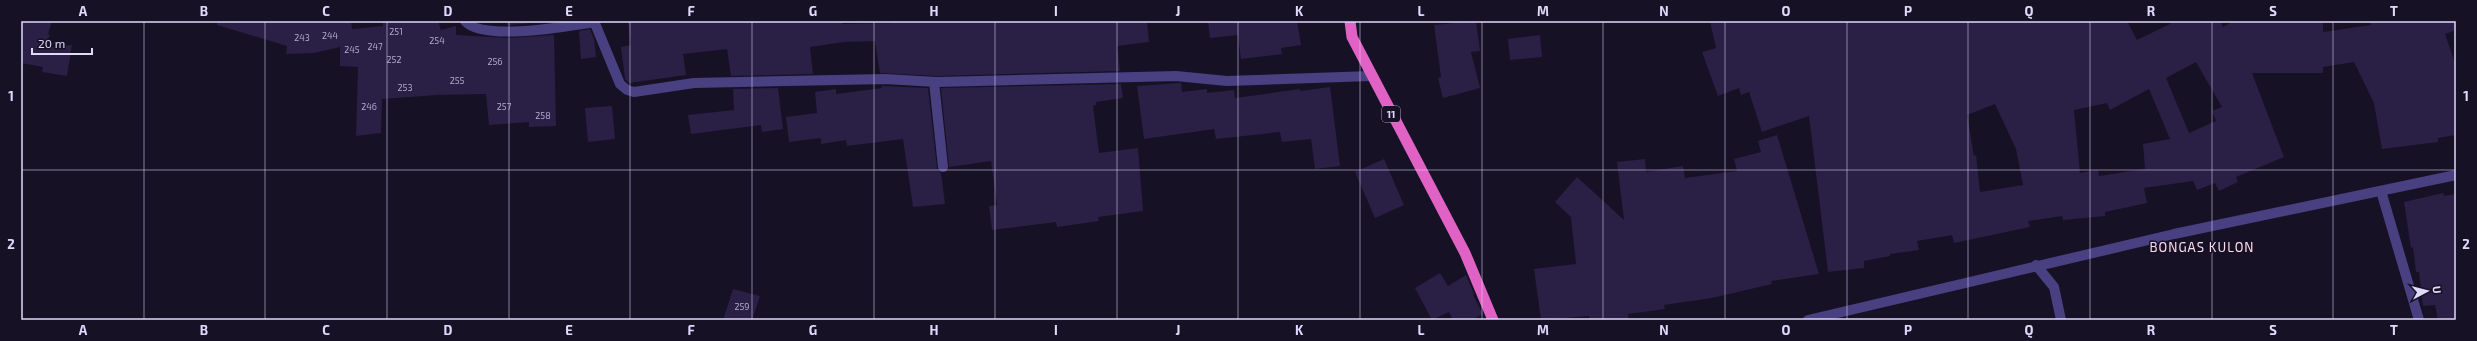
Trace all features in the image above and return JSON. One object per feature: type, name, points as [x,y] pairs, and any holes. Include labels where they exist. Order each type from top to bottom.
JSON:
[{"type":"highway","name":"11","points":[[1350,21],[1352,36],[1371,76],[1465,253],[1493,320]]},
{"type":"street","points":[[465,21],[469,26],[501,32],[594,22],[620,84],[627,90],[634,92],[694,84],[885,79],[934,82],[1176,76],[1227,81],[1371,76]]},
{"type":"street","points":[[934,82],[943,167]]},
{"type":"street","points":[[1808,320],[1818,319],[2036,266],[2456,175]]},
{"type":"street","points":[[2381,191],[2419,320]]},
{"type":"street","points":[[2036,266],[2054,287],[2061,320]]},
{"type":"building","points":[[21,21],[52,21],[48,34],[50,35],[43,48],[72,45],[67,76],[42,72],[43,67],[21,63]]},
{"type":"building","points":[[217,21],[351,21],[352,29],[383,26],[383,21],[438,21],[441,30],[456,26],[456,35],[508,38],[554,35],[556,126],[529,127],[529,122],[489,125],[486,94],[437,95],[382,99],[381,133],[356,136],[358,67],[340,66],[340,47],[314,53],[286,54],[287,46],[217,25]]},
{"type":"building","points":[[554,21],[507,25],[507,22]]},
{"type":"building","points":[[628,21],[842,21],[842,24],[893,23],[892,21],[1147,21],[1149,42],[1117,46],[1120,71],[937,76],[880,73],[875,41],[844,42],[810,47],[813,74],[731,76],[727,49],[683,54],[686,75],[629,83],[625,79],[621,47],[631,45]]},
{"type":"building","points":[[1208,21],[1297,21],[1301,45],[1281,48],[1282,54],[1241,59],[1238,35],[1210,38]]},
{"type":"building","points":[[1476,21],[1480,51],[1471,52],[1480,88],[1443,98],[1438,78],[1441,77],[1434,25]]},
{"type":"building","points":[[1710,21],[2127,21],[2137,40],[2176,21],[2220,21],[2223,27],[2234,21],[2323,21],[2323,32],[2371,25],[2369,21],[2456,21],[2456,30],[2445,34],[2456,66],[2456,135],[2438,138],[2438,142],[2382,149],[2374,103],[2354,62],[2323,67],[2323,73],[2252,73],[2284,157],[2236,177],[2238,182],[2219,191],[2215,183],[2197,190],[2193,181],[2144,188],[2147,203],[2105,212],[2105,216],[2063,220],[2062,216],[2028,221],[2030,227],[1954,243],[1952,235],[1917,241],[1919,250],[1890,254],[1890,256],[1864,261],[1864,268],[1828,272],[1809,116],[1762,132],[1749,92],[1741,95],[1739,88],[1718,96],[1702,52],[1716,48]],"holes":[[[2196,62],[2222,107],[2212,111],[2216,121],[2189,133],[2166,78]],[[2149,89],[2170,139],[2143,144],[2145,169],[2099,176],[2098,170],[2080,173],[2074,110],[2107,103],[2110,110]],[[1995,104],[2016,149],[2023,185],[1980,192],[1976,155],[1974,156],[1967,115]]]},
{"type":"building","points":[[590,29],[594,39],[596,57],[581,59],[579,31]]},
{"type":"building","points":[[1540,35],[1542,57],[1510,60],[1508,39]]},
{"type":"building","points":[[1181,83],[1182,92],[1207,89],[1207,93],[1234,90],[1235,98],[1300,89],[1300,91],[1330,87],[1340,166],[1315,169],[1311,139],[1282,142],[1280,132],[1216,139],[1214,129],[1144,139],[1137,86]]},
{"type":"building","points":[[1121,84],[1123,98],[1096,102],[1096,105],[1093,106],[1099,153],[1138,148],[1143,211],[1098,217],[1099,221],[1057,227],[1056,222],[992,230],[989,206],[997,205],[991,161],[949,167],[941,88]]},
{"type":"building","points":[[881,86],[928,88],[937,168],[941,173],[945,204],[913,207],[903,139],[847,146],[846,140],[821,144],[821,138],[789,142],[786,117],[817,113],[815,92],[836,89],[836,94],[882,88]]},
{"type":"building","points":[[778,88],[783,129],[762,132],[761,125],[691,134],[688,115],[734,110],[733,89]]},
{"type":"building","points":[[612,106],[615,139],[588,142],[585,108]]},
{"type":"building","points":[[1777,135],[1819,274],[1771,281],[1772,284],[1712,298],[1664,305],[1665,309],[1628,314],[1629,320],[1589,320],[1589,316],[1541,320],[1534,269],[1576,264],[1571,217],[1555,202],[1577,177],[1624,220],[1617,162],[1645,159],[1646,172],[1683,166],[1685,178],[1737,171],[1734,159],[1761,152],[1758,141]]},
{"type":"building","points":[[1384,159],[1404,205],[1375,218],[1355,172]]},
{"type":"building","points":[[2443,193],[2444,196],[2456,194],[2456,318],[2438,320],[2435,305],[2423,306],[2419,272],[2416,272],[2413,247],[2411,248],[2404,202]]},
{"type":"building","points":[[1440,273],[1448,286],[1466,275],[1474,294],[1473,295],[1483,314],[1472,320],[1453,320],[1449,312],[1432,320],[1415,288]]},
{"type":"building","points":[[733,289],[760,296],[752,320],[723,320]]},
{"type":"district","name":"BONGAS KULON","points":[[2202,247]]}]
